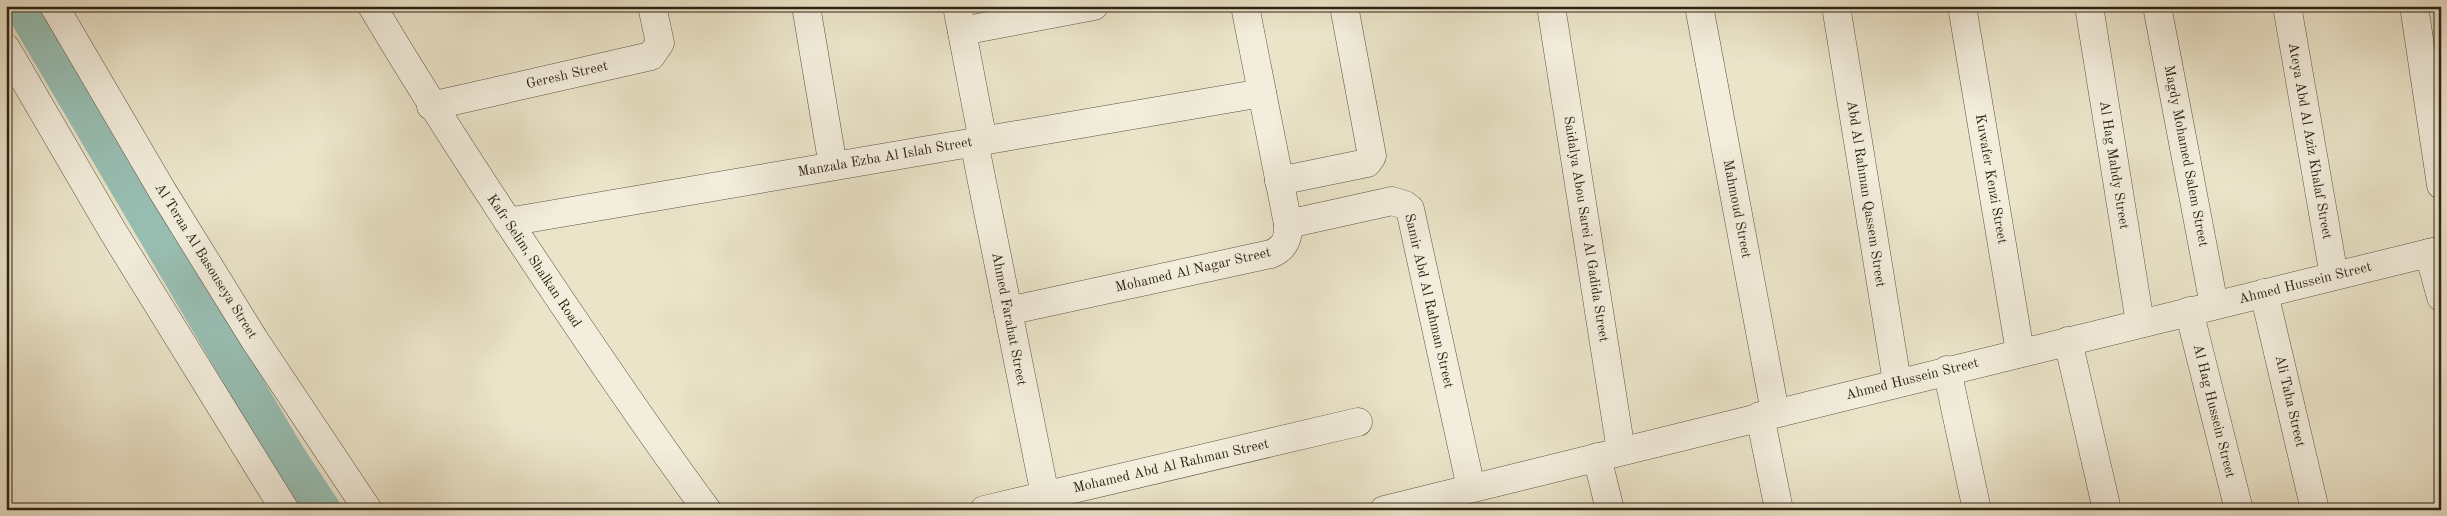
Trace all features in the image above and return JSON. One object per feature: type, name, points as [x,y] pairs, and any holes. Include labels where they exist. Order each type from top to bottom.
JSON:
[{"type":"street","name":"Al Teraa Al Basouseya Street","points":[[54,6],[163,192],[249,331],[368,510]]},
{"type":"street","name":"Kafr Selim, Shalkan Road","points":[[372,6],[431,106],[508,222],[584,335],[707,510]]},
{"type":"street","name":"Geresh Street","points":[[431,106],[651,56],[660,43],[652,6]]},
{"type":"street","points":[[806,6],[833,166]]},
{"type":"street","points":[[960,18],[1094,6]]},
{"type":"street","name":"Mohamed Al Nagar Street","points":[[1008,311],[1271,254],[1278,251],[1287,240],[1288,224],[1246,6]]},
{"type":"street","points":[[1279,181],[1367,163],[1372,156],[1344,6]]},
{"type":"street","name":"Saidalya Abou Sarei Al Gadida Street","points":[[1551,6],[1609,454],[1610,510]]},
{"type":"street","name":"Mahmoud Street","points":[[1699,6],[1768,414],[1779,510]]},
{"type":"street","name":"Abd Al Rahman Qassem Street","points":[[1836,6],[1896,382]]},
{"type":"street","name":"Kuwafer Kenzi Street","points":[[1962,6],[2020,352]]},
{"type":"street","name":"Al Hag Mahdy Street","points":[[2089,6],[2140,323]]},
{"type":"street","name":"Magdy Mohamed Salem Street","points":[[2157,6],[2202,308]]},
{"type":"street","name":"Ateya Abd Al Aziz Khalaf Street","points":[[2287,6],[2334,276]]},
{"type":"street","points":[[2414,6],[2441,185]]},
{"type":"street","name":"Ahmed Farahat Street","points":[[960,18],[978,141],[1008,311],[1045,495]]},
{"type":"street","points":[[6,48],[112,230],[284,510]]},
{"type":"street","name":"Manzala Ezba Al Islah Street","points":[[508,222],[1262,93]]},
{"type":"street","name":"Samir Abd Al Rahman Street","points":[[1288,224],[1392,201],[1405,205],[1410,209],[1471,488]]},
{"type":"street","points":[[2435,252],[2441,297]]},
{"type":"street","name":"Ahmed Hussein Street","points":[[1384,510],[1433,504],[1471,488],[1896,382],[2435,252]]},
{"type":"street","name":"Ali Taha Street","points":[[2264,293],[2315,510]]},
{"type":"street","name":"Al Hag Hussein Street","points":[[2202,308],[2239,510]]},
{"type":"street","points":[[2068,341],[2107,510]]},
{"type":"street","points":[[1947,370],[1977,510]]},
{"type":"street","name":"Mohamed Abd Al Rahman Street","points":[[984,510],[1358,422]]},
{"type":"waterway","points":[[22,6],[288,457],[323,510]]}]
